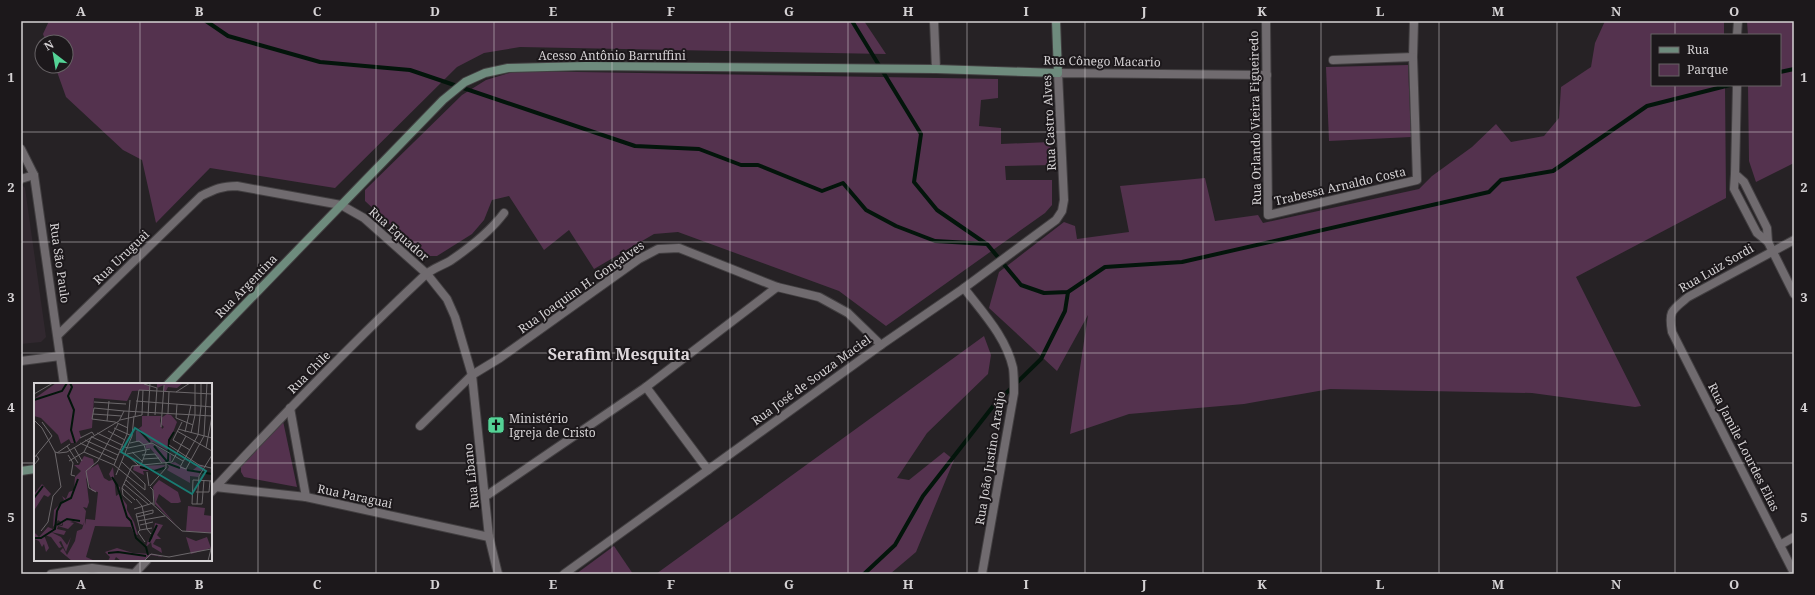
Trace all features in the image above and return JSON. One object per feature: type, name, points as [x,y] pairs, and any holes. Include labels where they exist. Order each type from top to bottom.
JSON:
[{"type":"street","points":[[934,21],[936,69]]},
{"type":"street","name":"Rua Castro Alves","points":[[1056,21],[1064,200]]},
{"type":"street","name":"Rua Orlando Vieira Figueiredo","points":[[1266,21],[1268,215]]},
{"type":"street","points":[[1333,60],[1413,57],[1414,21]]},
{"type":"street","points":[[1737,34],[1738,21]]},
{"type":"street","name":"Trabessa Arnaldo Costa","points":[[1268,215],[1417,180],[1413,57]]},
{"type":"street","name":"Acesso Antônio Barruffini","points":[[341,205],[443,100],[465,82],[485,73],[500,69],[586,66],[936,69]]},
{"type":"street","name":"Rua Cônego Macario","points":[[936,69],[1058,73],[1267,75]]},
{"type":"street","points":[[1737,86],[1734,189],[1757,232],[1768,242],[1794,294]]},
{"type":"street","name":"Rua São Paulo","points":[[21,149],[34,175],[64,383]]},
{"type":"street","points":[[1735,174],[1744,182],[1767,228],[1768,242]]},
{"type":"street","points":[[21,179],[34,175]]},
{"type":"street","name":"Rua Equador","points":[[201,196],[224,186],[238,186],[341,205],[364,218],[427,274],[447,299],[455,317],[472,375]]},
{"type":"street","name":"Rua Uruguai","points":[[58,335],[201,196]]},
{"type":"street","name":"Rua José de Souza Maciel","points":[[564,574],[881,345],[964,288],[1056,220],[1062,211],[1064,200]]},
{"type":"street","name":"Rua Argentina","points":[[169,383],[341,205]]},
{"type":"street","name":"Rua Chile","points":[[213,490],[290,408],[390,308],[427,274],[450,261],[495,226],[504,213]]},
{"type":"street","name":"Rua Luiz Sordi","points":[[1672,332],[1669,319],[1673,308],[1688,296],[1772,250],[1794,240]]},
{"type":"street","name":"Rua Joaquim H. Gonçalves","points":[[420,426],[472,375],[500,358],[639,259],[658,249],[679,248],[777,287],[819,297],[848,313],[881,345]]},
{"type":"street","points":[[486,496],[646,387],[777,287]]},
{"type":"street","name":"Rua João Justino Araújo","points":[[964,288],[990,322],[1005,345],[1013,368],[1014,381],[1014,393],[982,574]]},
{"type":"street","name":"Rua Jamile Lourdes Elias","points":[[1672,332],[1794,573]]},
{"type":"street","points":[[21,361],[60,356]]},
{"type":"street","name":"Rua Líbano","points":[[472,375],[486,496],[489,537],[498,574]]},
{"type":"street","points":[[646,387],[708,470]]},
{"type":"street","points":[[290,408],[306,497]]},
{"type":"street","points":[[21,471],[34,469]]},
{"type":"street","name":"Rua Paraguai","points":[[213,490],[306,497],[489,537]]},
{"type":"street","points":[[1780,544],[1794,537]]},
{"type":"street","points":[[51,574],[92,567],[134,574],[146,561]]},
{"type":"shaded area","points":[[21,184],[25,188],[46,337],[41,342],[21,344]]},
{"type":"green space","points":[[49,21],[864,21],[886,54],[520,47],[484,53],[457,67],[335,188],[210,168],[156,223],[142,160],[123,150],[66,97],[58,74],[74,74],[74,34],[43,34]]},
{"type":"green space","points":[[1605,21],[1724,21],[1724,34],[1651,34],[1651,86],[1725,86],[1726,198],[1576,277],[1641,406],[1635,407],[1532,393],[1330,389],[1244,404],[1129,414],[1070,434],[1088,315],[1057,371],[989,308],[999,272],[1064,222],[1075,226],[1077,239],[1129,232],[1120,186],[1205,178],[1215,221],[1258,215],[1263,223],[1419,189],[1432,176],[1472,147],[1496,124],[1511,142],[1544,136],[1559,118],[1561,87],[1591,67],[1595,43]]},
{"type":"green space","points":[[1747,21],[1794,21],[1794,163],[1756,182],[1749,161],[1748,86],[1781,86],[1781,34],[1748,34]]},
{"type":"green space","points":[[1408,65],[1411,137],[1329,141],[1326,67]]},
{"type":"green space","points":[[516,71],[998,79],[998,98],[981,100],[979,126],[1001,128],[1001,144],[1050,142],[1052,165],[1005,166],[1006,180],[1052,180],[1052,205],[1045,213],[886,326],[839,291],[678,232],[654,234],[594,269],[569,230],[544,250],[509,196],[492,200],[484,220],[472,234],[437,256],[424,256],[365,201],[365,190],[462,95],[486,80]]},
{"type":"green space","points":[[984,336],[991,355],[988,374],[927,433],[897,478],[909,480],[944,452],[954,460],[916,552],[890,574],[656,574]]},
{"type":"green space","points":[[283,421],[297,487],[244,477],[241,472],[241,466]]},
{"type":"green space","points":[[614,546],[633,574],[576,574]]},
{"type":"waterway","points":[[206,21],[228,36],[320,62],[410,70],[635,146],[699,149],[741,165],[758,165],[822,191],[843,183],[866,210],[896,226],[935,241],[987,244],[1021,285],[1044,293],[1068,292],[1105,267],[1182,262],[1489,192],[1501,180],[1553,171],[1647,106],[1726,86]]},
{"type":"waterway","points":[[852,21],[921,134],[914,182],[937,210],[985,243]]},
{"type":"waterway","points":[[1781,72],[1794,69]]},
{"type":"waterway","points":[[864,574],[895,545],[923,496],[994,405],[1041,359],[1065,311],[1068,292]]},
{"type":"place","name":"Ministério Igreja de Cristo","points":[[496,425]]},
{"type":"district","name":"Serafim Mesquita","points":[[619,354]]}]
